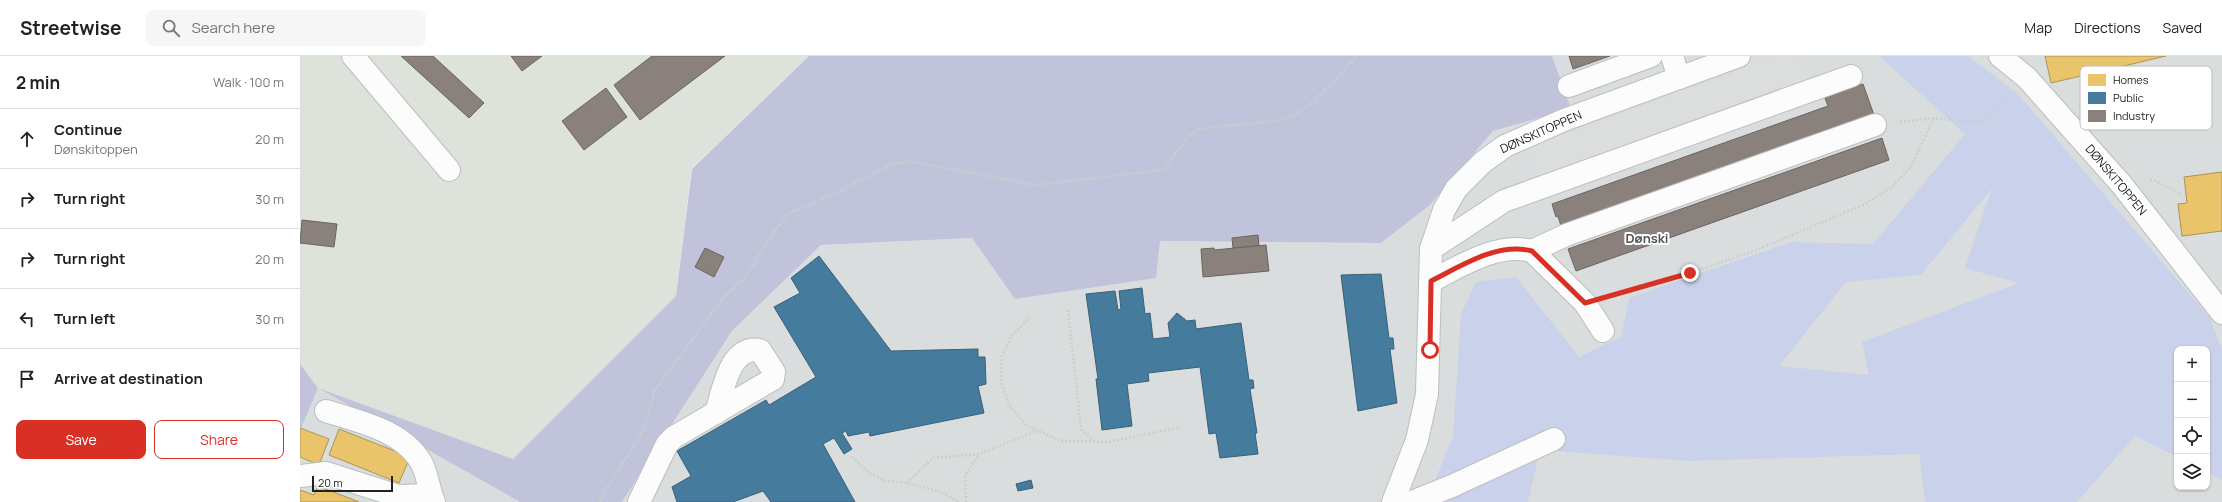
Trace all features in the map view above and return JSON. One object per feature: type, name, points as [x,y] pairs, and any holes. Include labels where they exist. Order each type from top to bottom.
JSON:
[{"type":"street","points":[[352,56],[449,170]]},
{"type":"street","points":[[1569,86],[1651,56]]},
{"type":"street","points":[[1672,56],[1679,78]]},
{"type":"street","name":"DØNSKITOPPEN","points":[[1393,502],[1417,440],[1427,394],[1431,249],[1444,210],[1456,189],[1483,162],[1505,146],[1564,120],[1739,56]]},
{"type":"street","name":"DØNSKITOPPEN","points":[[2000,56],[2026,78],[2122,185],[2222,313]]},
{"type":"street","points":[[1431,249],[1504,200],[1852,76]]},
{"type":"street","points":[[1532,251],[1566,235],[1875,125]]},
{"type":"street","points":[[1431,281],[1474,260],[1496,252],[1521,248],[1532,251],[1585,303],[1603,331]]},
{"type":"street","points":[[300,476],[326,473],[398,496],[432,499],[423,466],[415,453],[403,442],[390,434],[360,422],[326,412]]},
{"type":"street","points":[[638,502],[667,444],[674,437],[716,413]]},
{"type":"street","points":[[1412,502],[1452,486],[1554,438]]},
{"type":"path","points":[[600,502],[605,491],[639,438],[646,422],[655,390],[720,302],[747,275],[771,236],[788,214],[840,191],[888,166],[908,161],[1035,185],[1163,170],[1186,139],[1198,129],[1276,121],[1294,116],[1313,102],[1357,56]]},
{"type":"path","points":[[1875,125],[1934,118],[1983,123],[2026,78]]},
{"type":"path","points":[[1585,303],[1690,273],[1759,249],[1865,204],[1893,186],[1910,168],[1934,118]]},
{"type":"path","points":[[1068,310],[1081,429],[1096,442]]},
{"type":"path","points":[[1030,317],[1011,337],[1001,358],[1001,381],[1009,405],[1026,425],[1037,432],[1061,441],[1096,442],[1108,442],[1180,427]]},
{"type":"path","points":[[907,483],[933,458],[979,454],[1037,432]]},
{"type":"path","points":[[966,502],[965,476],[979,454]]},
{"type":"path","points":[[852,457],[869,473],[885,481],[907,483],[942,492],[958,502]]},
{"type":"shaded area","points":[[300,56],[809,56],[691,169],[676,296],[513,459],[318,388],[300,364]]},
{"type":"shaded area","points":[[809,56],[1552,56],[1571,109],[1493,131],[1430,205],[1381,243],[1160,241],[1156,278],[1015,299],[972,238],[821,245],[732,331],[622,502],[520,502],[318,388],[513,459],[676,296],[692,169]]},
{"type":"shaded area","points":[[1552,56],[2222,56],[2222,502],[622,502],[732,331],[821,245],[973,238],[1015,299],[1160,241],[1381,243],[1430,205],[1493,131],[1571,109]]},
{"type":"shaded area","points":[[1781,56],[1792,56],[1808,70],[1812,87],[1564,184],[1541,176],[1530,148]]},
{"type":"shaded area","points":[[1879,56],[1968,56],[2017,93],[2210,318],[2222,350],[2222,480],[2210,474],[2210,346],[2174,346],[2174,456],[2135,436],[2077,502],[1925,502],[1919,454],[1689,461],[1540,450],[1528,502],[1426,502],[1453,437],[1461,314],[1476,282],[1516,277],[1579,357],[1621,337],[1629,298],[1791,242],[1873,244],[1965,134]],"holes":[[[1992,188],[1965,268],[2019,283],[1862,342],[1869,375],[1779,366],[1846,282],[1921,275]]]},
{"type":"shaded area","points":[[300,364],[318,388],[300,431]]},
{"type":"shaded area","points":[[318,388],[520,502],[300,502],[300,431]]},
{"type":"building: Homes","points":[[2045,56],[2166,56],[2123,66],[2080,66],[2080,76],[2051,83]]},
{"type":"building: Homes","points":[[2222,172],[2222,231],[2182,236],[2178,204],[2187,203],[2184,177]]},
{"type":"building: Homes","points":[[300,428],[329,439],[319,465],[300,457]]},
{"type":"building: Homes","points":[[339,429],[410,457],[399,483],[329,455]]},
{"type":"building: Homes","points":[[318,486],[359,502],[300,502],[300,490],[314,495]]},
{"type":"building: Public","points":[[819,256],[891,351],[978,349],[978,357],[985,357],[986,384],[978,386],[984,413],[870,436],[869,432],[848,436],[846,431],[842,433],[852,449],[844,454],[834,438],[823,444],[855,502],[771,502],[763,491],[733,502],[677,502],[672,487],[691,476],[677,451],[766,400],[769,405],[816,377],[774,307],[800,293],[791,278]]},
{"type":"building: Public","points":[[1381,274],[1389,338],[1393,338],[1394,349],[1390,349],[1397,403],[1358,411],[1341,275]]},
{"type":"building: Public","points":[[1142,288],[1145,314],[1150,313],[1153,339],[1170,337],[1168,323],[1177,313],[1187,321],[1195,320],[1196,329],[1241,323],[1249,380],[1253,380],[1254,388],[1250,389],[1257,433],[1255,433],[1258,454],[1220,458],[1216,433],[1209,434],[1200,367],[1148,373],[1149,381],[1127,384],[1132,426],[1102,430],[1096,379],[1098,379],[1086,294],[1115,291],[1118,310],[1121,309],[1119,291]]},
{"type":"building: Public","points":[[1031,480],[1033,488],[1018,491],[1016,484]]},
{"type":"building: Industry","points":[[401,56],[433,56],[484,103],[469,118]]},
{"type":"building: Industry","points":[[511,56],[542,56],[522,71]]},
{"type":"building: Industry","points":[[652,56],[725,56],[640,120],[614,85]]},
{"type":"building: Industry","points":[[1569,56],[1610,56],[1573,69]]},
{"type":"building: Industry","points":[[1863,84],[1874,115],[1561,226],[1558,216],[1556,217],[1552,204],[1828,106],[1825,98]]},
{"type":"building: Industry","points":[[606,88],[627,117],[584,150],[562,121]]},
{"type":"building: Industry","points":[[1882,138],[1889,160],[1576,271],[1568,249]]},
{"type":"building: Industry","points":[[302,220],[337,224],[334,247],[300,243]]},
{"type":"building: Industry","points":[[1258,235],[1259,246],[1233,248],[1232,238]]},
{"type":"building: Industry","points":[[1266,245],[1269,271],[1203,277],[1201,249],[1214,248],[1214,250]]},
{"type":"building: Industry","points":[[705,248],[724,257],[714,277],[695,267]]},
{"type":"district","name":"Dønski","points":[[1647,238]]},
{"type":"route","points":[[1430,350],[1431,281],[1474,260],[1496,252],[1521,248],[1532,251],[1585,303],[1690,273]]}]
